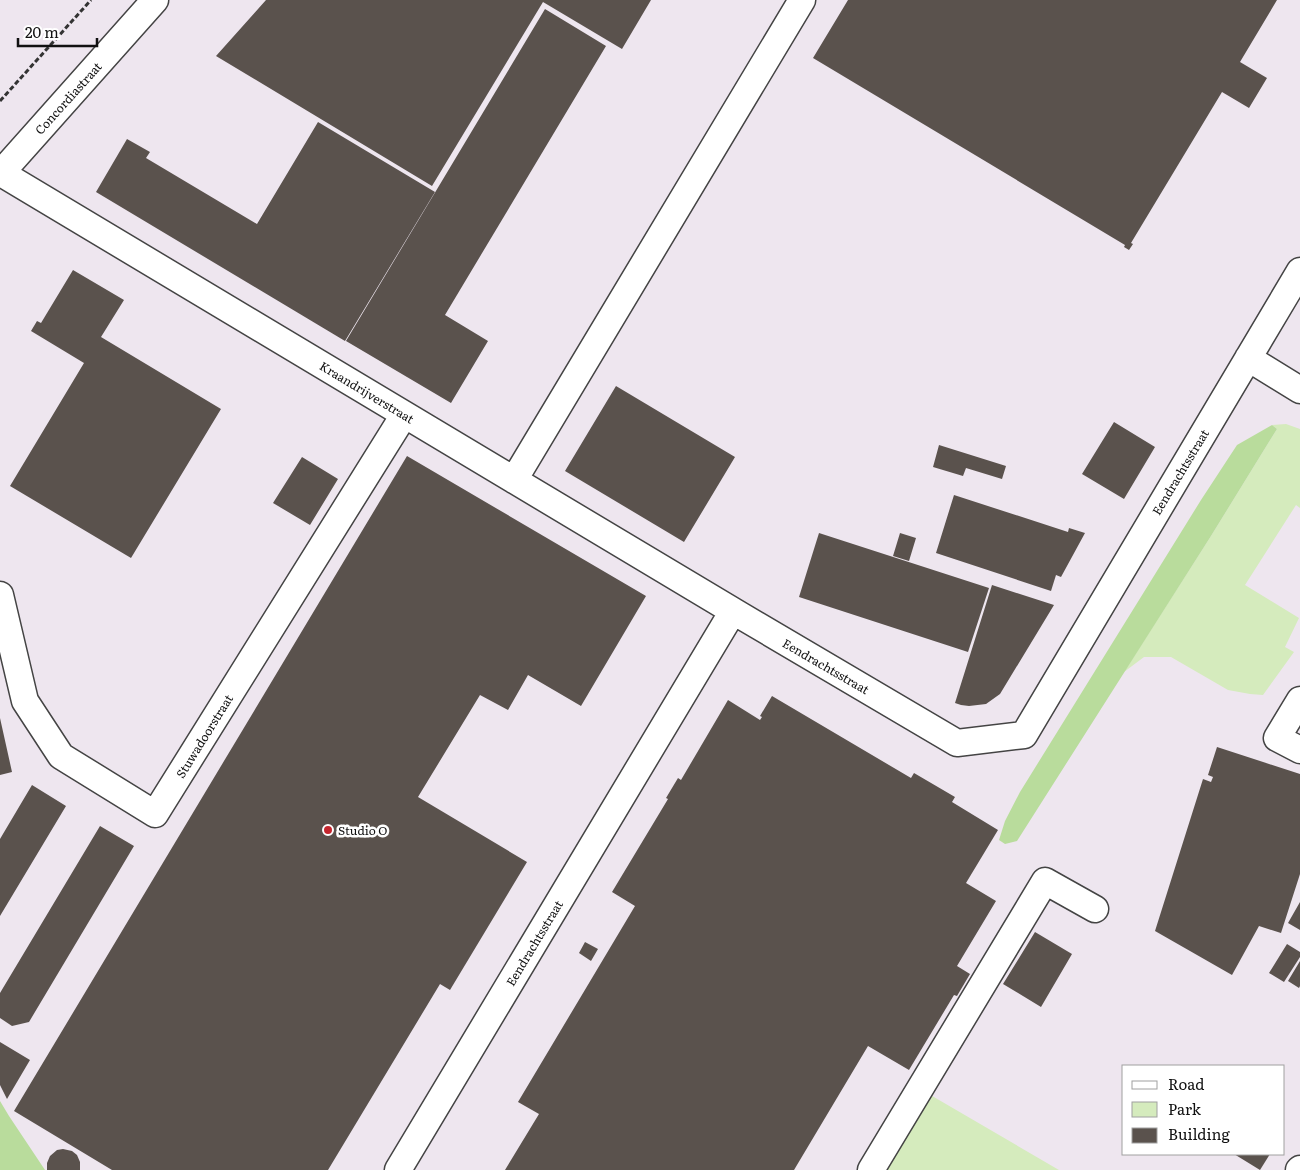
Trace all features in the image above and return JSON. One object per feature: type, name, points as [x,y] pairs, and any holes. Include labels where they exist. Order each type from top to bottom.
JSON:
[{"type":"street","name":"Concordiastraat","points":[[1,174],[155,0]]},
{"type":"street","points":[[514,480],[802,0]]},
{"type":"street","name":"Kraandrijverstraat","points":[[1,174],[733,611]]},
{"type":"street","name":"Eendrachtsstraat","points":[[398,1170],[733,611],[957,743],[1024,735],[1300,270]]},
{"type":"street","points":[[1248,358],[1300,390]]},
{"type":"street","name":"Stuwadoorstraat","points":[[0,595],[25,701],[61,756],[155,814],[404,415]]},
{"type":"street","points":[[1300,700],[1277,738],[1300,750]]},
{"type":"street","points":[[872,1170],[1045,881],[1095,909]]},
{"type":"path","points":[[0,101],[91,0]]},
{"type":"shaded area","points":[[0,0],[1300,0],[1300,1170],[32,1170],[0,1117]]},
{"type":"green space","points":[[1286,424],[1300,429],[1300,508],[1296,505],[1245,585],[1299,618],[1285,647],[1294,652],[1263,695],[1228,690],[1171,657],[1144,657],[1124,672],[1277,429],[1272,425]]},
{"type":"green space","points":[[1272,425],[1277,429],[1017,841],[1005,844],[999,840],[1005,821],[1020,792],[1201,500],[1237,445]]},
{"type":"green space","points":[[927,1093],[1059,1170],[882,1170]]},
{"type":"green space","points":[[0,1101],[9,1116],[45,1170],[0,1170]]},
{"type":"building","points":[[266,0],[651,0],[622,49],[543,2],[432,186],[216,56]]},
{"type":"building","points":[[848,0],[1277,0],[1240,62],[1267,78],[1249,108],[1222,92],[1131,243],[1133,244],[1129,250],[1124,247],[1125,245],[813,58]]},
{"type":"building","points":[[545,9],[606,46],[445,315],[488,341],[451,403],[346,341]]},
{"type":"building","points":[[318,122],[435,192],[345,341],[96,192],[127,139],[150,152],[146,158],[257,224]]},
{"type":"building","points":[[73,270],[124,300],[101,337],[221,409],[131,558],[10,486],[84,363],[31,331],[37,321],[41,323]]},
{"type":"building","points":[[616,386],[735,457],[684,542],[565,471]]},
{"type":"building","points":[[1114,422],[1155,447],[1124,499],[1082,474]]},
{"type":"building","points":[[939,445],[1006,466],[1002,479],[966,468],[963,476],[933,467]]},
{"type":"building","name":"Studio O","points":[[407,456],[646,596],[581,706],[528,675],[508,710],[480,695],[418,797],[527,862],[450,990],[440,984],[328,1170],[112,1170],[14,1111]]},
{"type":"building","points":[[302,457],[338,479],[310,525],[273,503]]},
{"type":"building","points":[[954,495],[1068,532],[1069,528],[1085,533],[1061,577],[1056,575],[1051,591],[936,553]]},
{"type":"building","points":[[819,533],[989,588],[968,652],[799,597]]},
{"type":"building","points":[[900,533],[916,538],[909,561],[893,556]]},
{"type":"building","points":[[992,585],[1054,605],[1000,694],[986,704],[961,705],[955,703]]},
{"type":"building","points":[[772,696],[911,778],[914,773],[955,797],[952,802],[998,830],[966,883],[996,901],[957,966],[970,974],[957,996],[954,995],[909,1070],[868,1046],[794,1170],[505,1170],[539,1114],[518,1102],[635,906],[612,892],[668,799],[666,798],[678,778],[681,780],[728,700],[760,720],[762,717],[760,716]]},
{"type":"building","points":[[0,718],[12,772],[0,775]]},
{"type":"building","points":[[1217,747],[1300,774],[1300,874],[1281,933],[1259,926],[1232,975],[1155,931],[1203,779],[1211,782],[1213,777],[1208,775]]},
{"type":"building","points":[[32,785],[66,806],[0,916],[0,839]]},
{"type":"building","points":[[100,826],[134,846],[29,1022],[12,1026],[0,1018],[0,993]]},
{"type":"building","points":[[1300,902],[1300,930],[1288,923]]},
{"type":"building","points":[[1035,932],[1072,954],[1041,1007],[1003,984]]},
{"type":"building","points":[[585,942],[598,949],[591,961],[579,953]]},
{"type":"building","points":[[1287,944],[1300,952],[1300,957],[1284,982],[1269,973]]},
{"type":"building","points":[[1300,961],[1300,986],[1299,988],[1288,981]]},
{"type":"building","points":[[0,1042],[30,1060],[7,1099],[0,1085]]},
{"type":"building","points":[[57,1150],[72,1151],[77,1155],[80,1162],[80,1170],[47,1170],[50,1156]]},
{"type":"building","points":[[1236,1155],[1269,1155],[1260,1170]]},
{"type":"place","name":"Studio O","points":[[328,830]]}]
